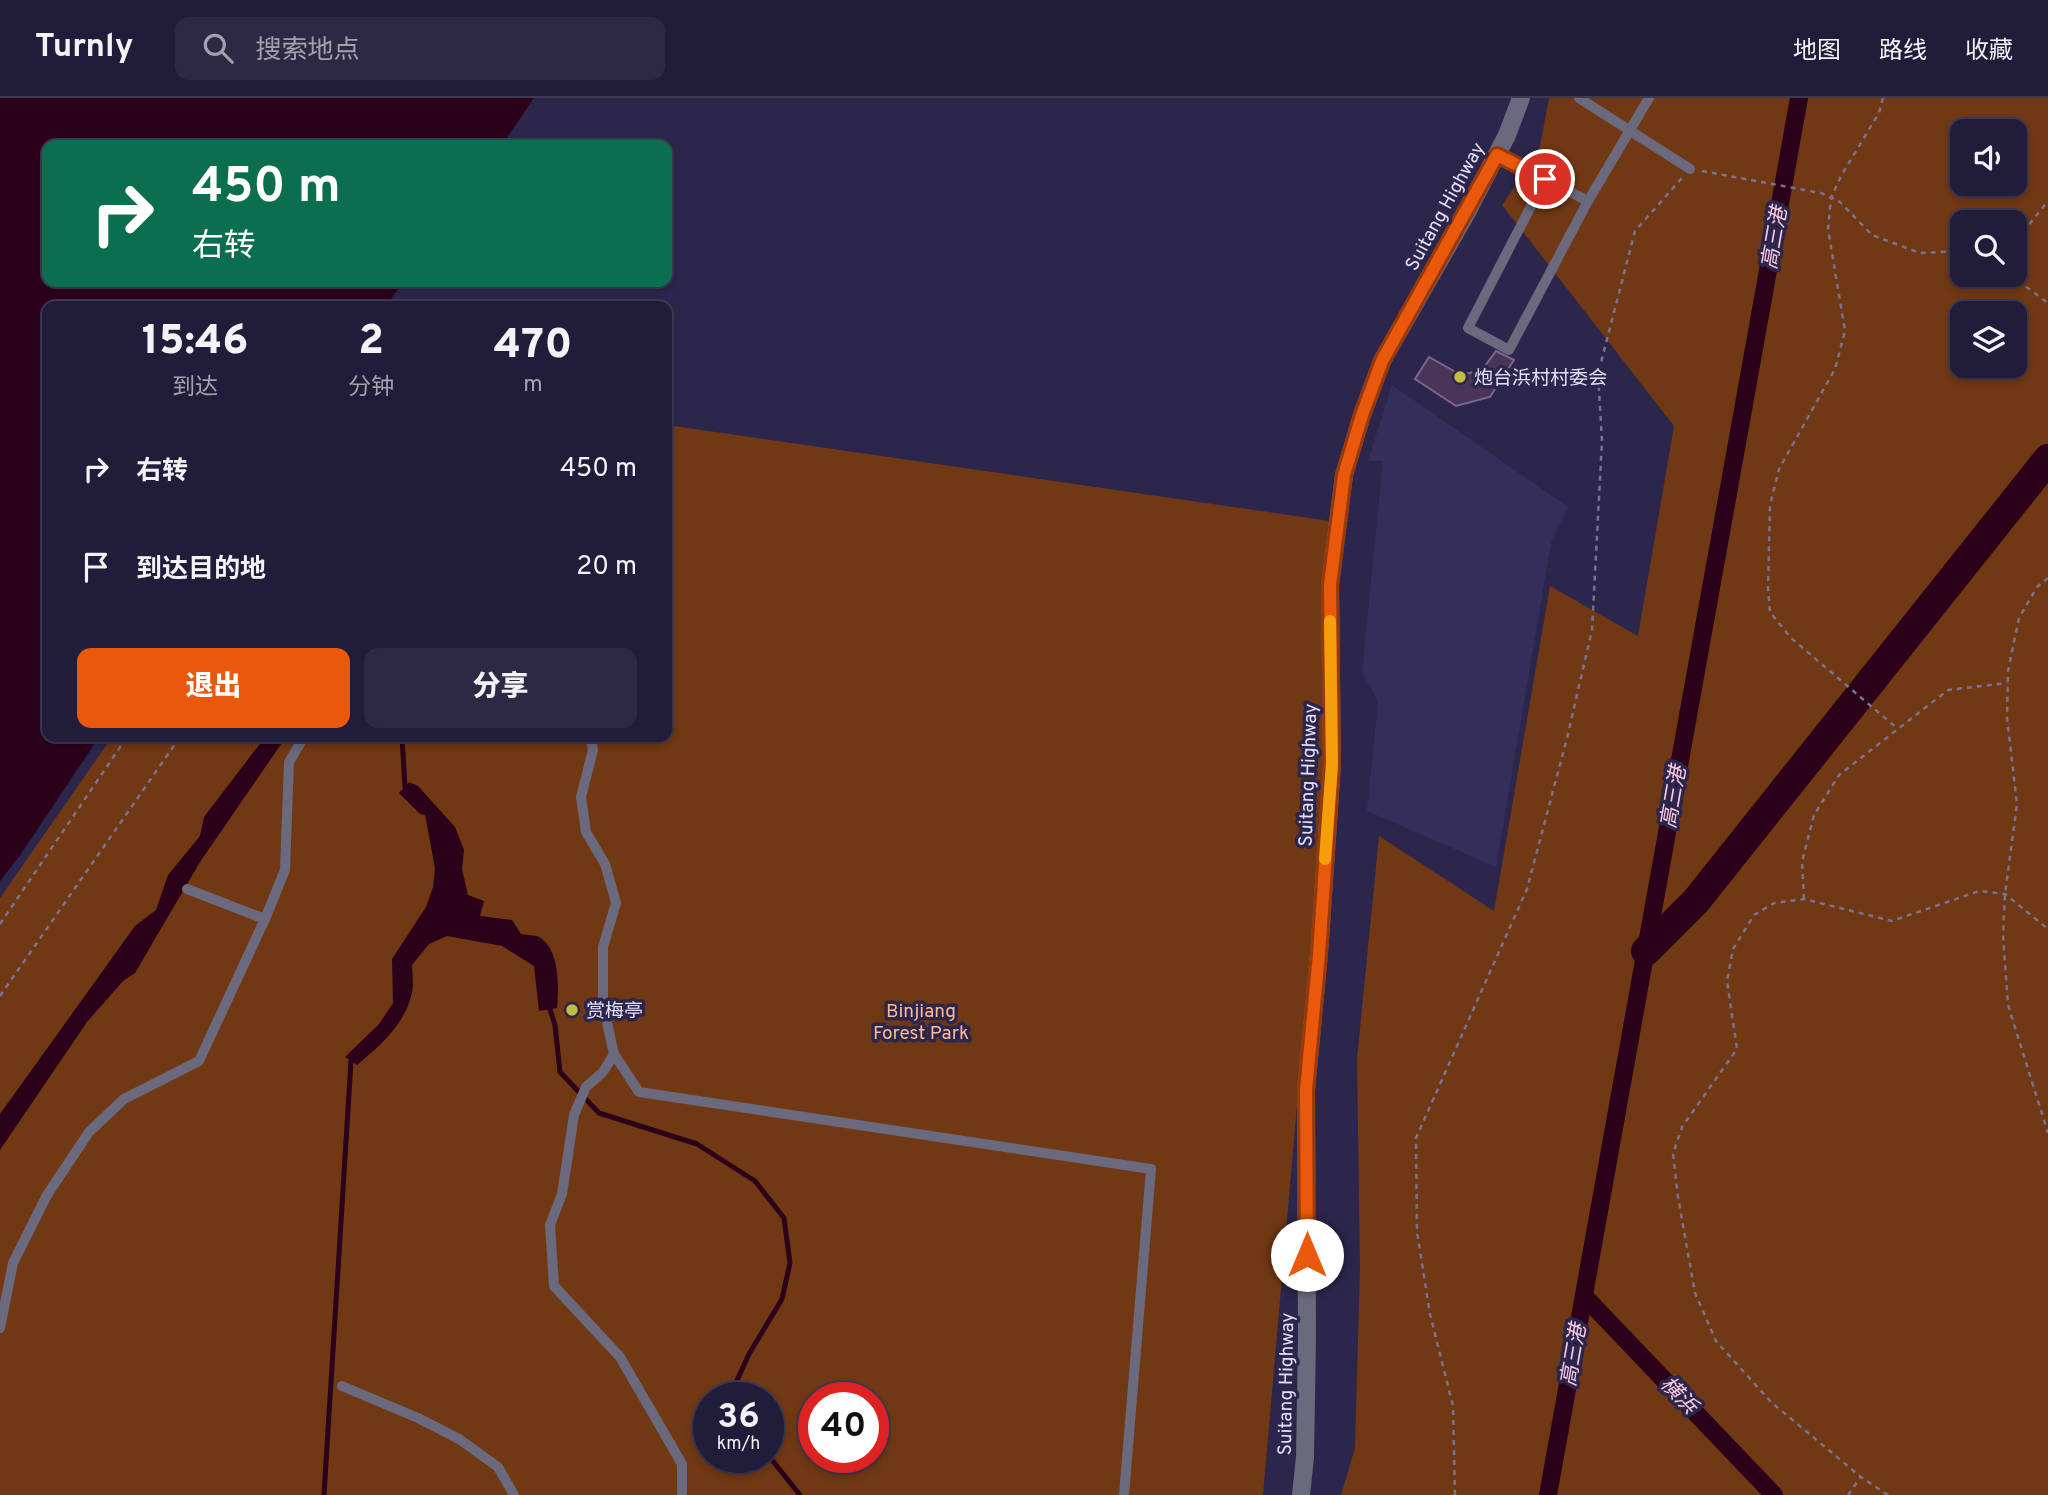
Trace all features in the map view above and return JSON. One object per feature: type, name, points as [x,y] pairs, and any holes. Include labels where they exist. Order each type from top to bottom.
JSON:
[{"type":"street","name":"Suitang Highway","points":[[1301,1495],[1305,1457],[1307,1337],[1306,1090],[1319,954],[1332,764],[1330,585],[1344,475],[1382,361],[1497,155],[1521,98]]},
{"type":"lane","points":[[1579,98],[1690,169]]},
{"type":"lane","points":[[1545,179],[1468,328],[1509,350],[1588,201],[1649,98]]},
{"type":"lane","points":[[1497,155],[1588,201]]},
{"type":"lane","points":[[0,1328],[13,1263],[47,1195],[89,1132],[124,1099],[199,1061],[285,870],[289,762],[301,742]]},
{"type":"lane","points":[[592,742],[593,750],[581,797],[586,832],[605,864],[616,903],[603,947],[603,1005],[614,1054],[639,1093],[1151,1169],[1124,1495]]},
{"type":"lane","points":[[187,889],[265,919]]},
{"type":"lane","points":[[614,1054],[603,1072],[586,1087],[573,1115],[562,1194],[550,1225],[554,1286],[620,1357],[682,1464],[682,1495]]},
{"type":"lane","points":[[342,1385],[459,1439],[498,1467],[514,1495]]},
{"type":"path","points":[[1883,98],[1879,113],[1840,176],[1831,198],[1828,229],[1845,331],[1835,369],[1779,469],[1770,505],[1768,589],[1770,612],[1791,638],[1898,729]]},
{"type":"path","points":[[1455,1495],[1452,1406],[1430,1314],[1418,1232],[1416,1138],[1527,889],[1567,738],[1591,630],[1602,442],[1598,374],[1635,232],[1690,169],[1821,193],[1840,202],[1872,234],[1920,253],[1950,252]]},
{"type":"path","points":[[2027,227],[2048,201]]},
{"type":"path","points":[[2026,287],[2048,303]]},
{"type":"path","points":[[2048,578],[2037,587],[2020,618],[2008,671],[2007,718],[2017,804],[2003,935],[2008,1005],[2048,1133]]},
{"type":"path","points":[[1804,899],[1802,862],[1814,814],[1839,775],[1948,691],[2007,683]]},
{"type":"path","points":[[0,924],[124,742]]},
{"type":"path","points":[[0,996],[177,742]]},
{"type":"path","points":[[1888,1495],[1861,1477],[1771,1402],[1716,1340],[1695,1293],[1678,1197],[1674,1154],[1682,1127],[1737,1049],[1727,981],[1732,949],[1754,915],[1774,903],[1804,899],[1892,921],[1979,891],[2006,894],[2048,929]]},
{"type":"path","points":[[1847,1495],[1861,1477]]},
{"type":"shaded area","points":[[0,98],[534,98],[505,140],[42,140],[42,287],[399,287],[390,301],[42,301],[42,742],[96,742],[0,881]]},
{"type":"shaded area","points":[[1392,385],[1568,507],[1551,543],[1496,867],[1367,811],[1378,702],[1362,672],[1383,461],[1368,461]]},
{"type":"shaded area","points":[[261,742],[283,742],[200,862],[135,973],[123,981],[87,1022],[0,1150],[0,1114],[135,926],[156,910],[168,875],[200,836],[204,817]]},
{"type":"shaded area","points":[[409,782],[418,786],[455,827],[464,850],[462,869],[468,895],[484,901],[480,916],[512,920],[521,934],[539,937],[551,950],[557,969],[557,1008],[539,1011],[534,966],[502,946],[447,936],[429,944],[412,965],[413,989],[404,1014],[383,1042],[357,1065],[345,1057],[379,1024],[393,1003],[392,959],[426,907],[433,887],[435,868],[425,815],[420,814],[399,793]]},
{"type":"green space","points":[[1549,98],[2048,98],[2048,1495],[1341,1495],[1355,1448],[1360,1269],[1357,1059],[1379,836],[1494,911],[1550,586],[1638,636],[1674,426],[1502,205],[1539,151]]},
{"type":"green space","name":"Binjiang Forest Park","points":[[672,426],[1330,521],[1333,692],[1263,1495],[0,1495],[0,898],[109,742],[672,742]]},
{"type":"building","name":"炮台浜村村委会","points":[[1496,351],[1514,360],[1490,397],[1456,406],[1415,379],[1429,357],[1461,375],[1482,370]]},
{"type":"waterway","name":"高三港","points":[[1548,1495],[1799,98]]},
{"type":"waterway","points":[[1646,951],[1696,901],[2048,459]]},
{"type":"waterway","points":[[402,742],[405,787]]},
{"type":"waterway","points":[[550,1009],[555,1025],[560,1072],[599,1113],[697,1144],[755,1181],[784,1218],[790,1263],[782,1299],[749,1354],[736,1382]]},
{"type":"waterway","points":[[324,1495],[351,1061]]},
{"type":"waterway","name":"横浜","points":[[1584,1296],[1774,1495]]},
{"type":"waterway","points":[[782,1473],[800,1495]]},
{"type":"slow traffic","points":[[1325,859],[1332,764],[1330,621]]},
{"type":"place","name":"炮台浜村村委会","points":[[1460,377]]},
{"type":"place","name":"赏梅亭","points":[[572,1010]]},
{"type":"route","points":[[1307,1255],[1306,1090],[1319,954],[1332,764],[1330,585],[1344,475],[1362,415],[1391,342],[1466,214],[1497,155],[1545,179]]}]
